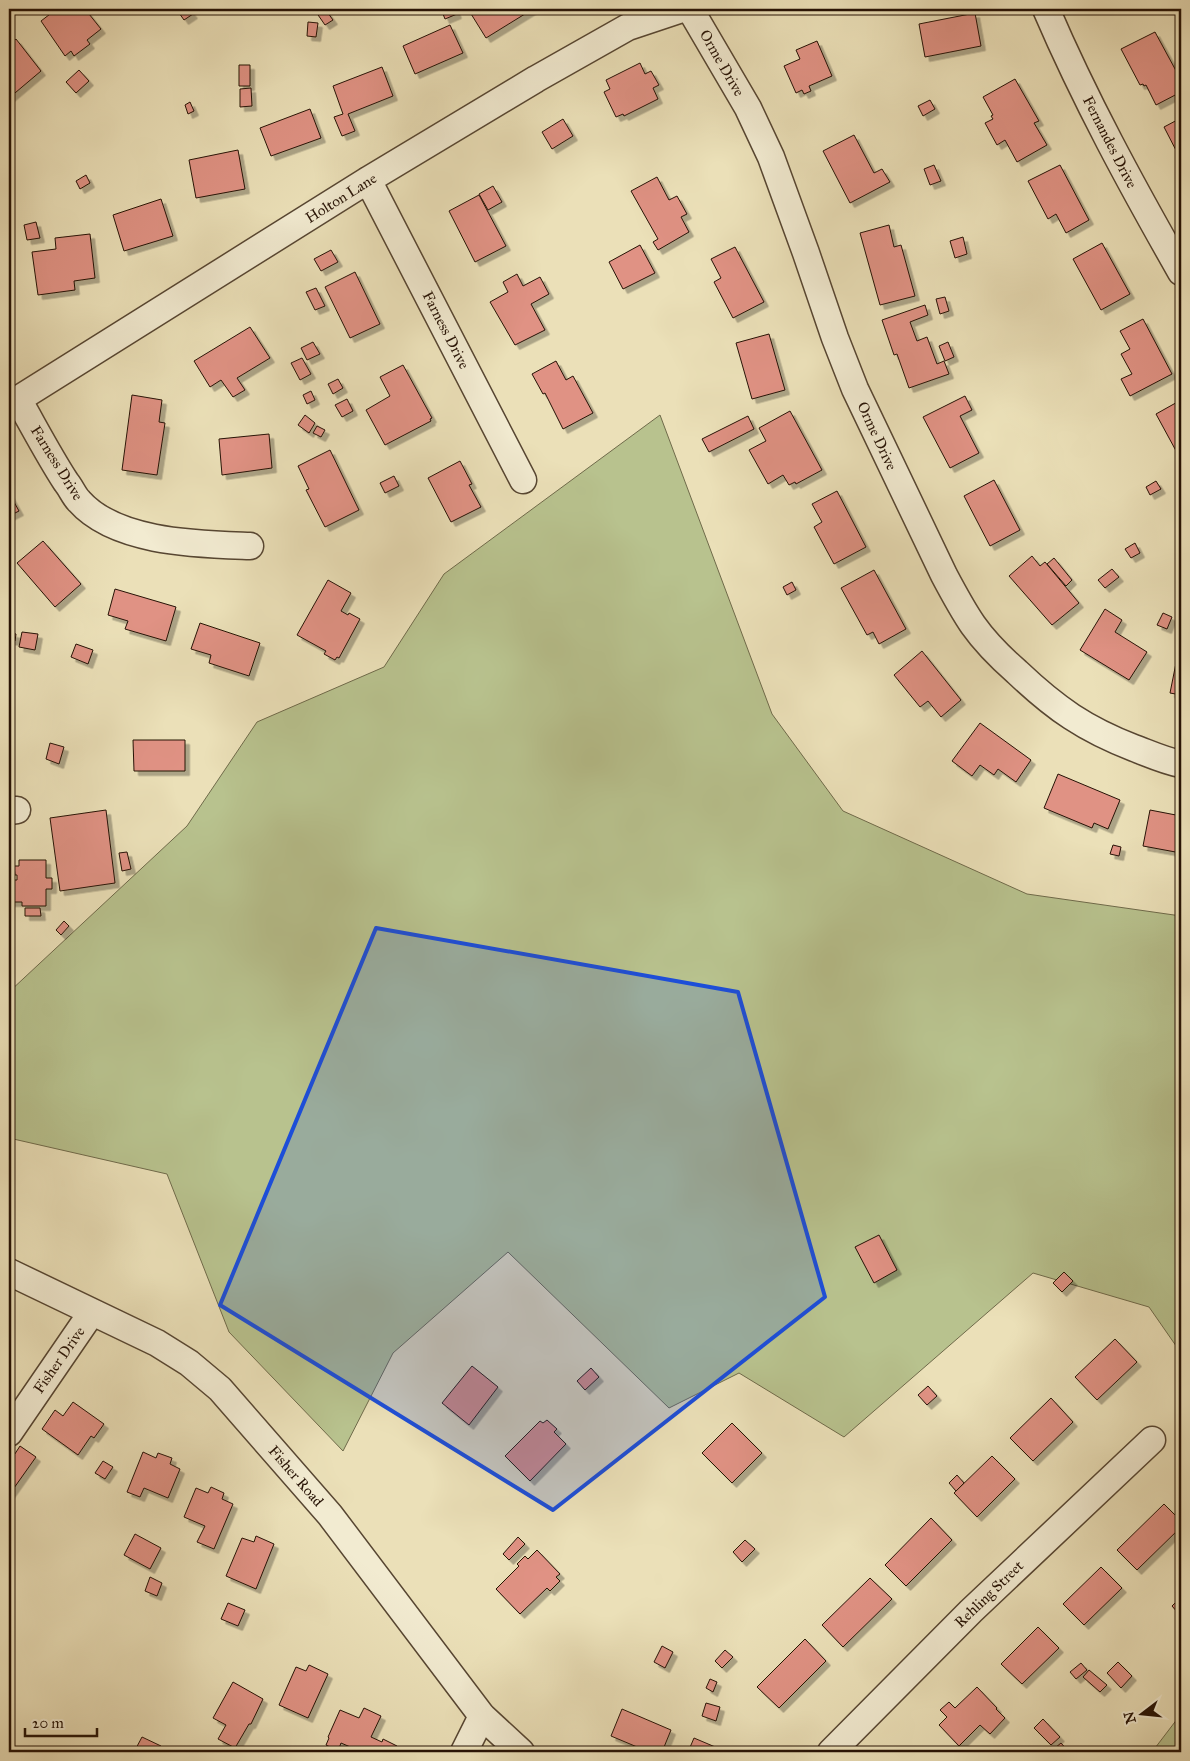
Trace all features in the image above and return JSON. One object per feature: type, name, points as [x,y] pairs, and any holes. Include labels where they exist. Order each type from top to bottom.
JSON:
[{"type":"street","name":"Holton Lane","points":[[13,402],[368,180],[536,79],[628,27],[682,9]]},
{"type":"street","name":"Orme Drive","points":[[690,9],[748,108],[770,157],[855,389],[960,605],[974,626],[1000,657],[1054,706],[1108,738],[1164,760],[1181,764]]},
{"type":"street","name":"Fernandes Drive","points":[[1046,9],[1066,57],[1129,180],[1181,272]]},
{"type":"street","name":"Farness Drive","points":[[368,180],[523,480]]},
{"type":"street","name":"Farness Drive","points":[[13,402],[79,501],[110,524],[129,532],[159,539],[208,545],[250,546]]},
{"type":"street","name":"Fisher Road","points":[[9,1272],[157,1343],[189,1363],[220,1389],[330,1515],[482,1716],[521,1752]]},
{"type":"street","name":"Fisher Drive","points":[[9,1433],[92,1312]]},
{"type":"street","name":"Rehling Street","points":[[831,1752],[971,1611],[1152,1440]]},
{"type":"street","points":[[464,1752],[482,1716]]},
{"type":"highlighted area","points":[[376,928],[738,992],[825,1297],[553,1510],[220,1305]]},
{"type":"green space","points":[[660,415],[772,714],[843,811],[1027,894],[1181,916],[1181,1353],[1149,1307],[1033,1273],[844,1437],[739,1373],[669,1408],[508,1252],[393,1353],[343,1451],[229,1332],[167,1174],[9,1138],[9,992],[187,826],[257,722],[384,667],[444,574]]},
{"type":"green space","points":[[1181,1714],[1181,1752],[1152,1752]]},
{"type":"building","points":[[53,9],[85,9],[101,29],[87,40],[90,44],[74,56],[71,51],[65,56],[41,21],[54,11]]},
{"type":"building","points":[[189,9],[193,14],[184,20],[177,10]]},
{"type":"building","points":[[320,9],[325,9],[333,20],[325,25],[316,12]]},
{"type":"building","points":[[441,9],[455,9],[457,14],[445,19]]},
{"type":"building","points":[[468,9],[533,9],[486,38]]},
{"type":"building","points":[[975,13],[981,46],[925,57],[919,24]]},
{"type":"building","points":[[308,22],[318,23],[316,37],[307,36]]},
{"type":"building","points":[[450,25],[463,53],[415,74],[403,46]]},
{"type":"building","points":[[1155,32],[1181,80],[1181,92],[1156,105],[1146,85],[1140,85],[1121,49]]},
{"type":"building","points":[[16,39],[41,71],[9,98],[9,45]]},
{"type":"building","points":[[817,41],[832,76],[809,86],[811,91],[804,94],[802,90],[796,93],[784,66],[800,59],[796,50]]},
{"type":"building","points":[[640,63],[645,74],[651,71],[659,85],[653,88],[658,99],[624,116],[623,114],[616,117],[604,92],[610,89],[606,80]]},
{"type":"building","points":[[239,65],[250,65],[250,86],[239,86]]},
{"type":"building","points":[[382,67],[393,96],[348,114],[355,131],[342,136],[334,117],[343,114],[333,86]]},
{"type":"building","points":[[79,70],[89,81],[76,93],[66,82]]},
{"type":"building","points":[[1015,79],[1039,121],[1034,123],[1047,145],[1017,162],[1005,140],[997,145],[985,123],[993,119],[991,116],[993,115],[983,97]]},
{"type":"building","points":[[251,88],[252,106],[240,107],[240,89]]},
{"type":"building","points":[[930,100],[935,109],[923,116],[918,106]]},
{"type":"building","points":[[190,102],[194,111],[188,114],[185,105]]},
{"type":"building","points":[[310,109],[321,138],[271,156],[260,128]]},
{"type":"building","points":[[1181,118],[1181,160],[1164,127]]},
{"type":"building","points":[[563,119],[573,136],[552,149],[542,132]]},
{"type":"building","points":[[854,135],[874,173],[882,169],[890,182],[850,203],[823,151]]},
{"type":"building","points":[[238,150],[245,189],[196,198],[189,160]]},
{"type":"building","points":[[934,165],[941,181],[930,185],[924,169]]},
{"type":"building","points":[[1060,165],[1089,220],[1066,233],[1056,214],[1048,219],[1028,181]]},
{"type":"building","points":[[86,175],[90,183],[80,189],[76,181]]},
{"type":"building","points":[[657,177],[669,200],[677,196],[687,214],[681,217],[689,232],[658,250],[653,242],[658,239],[631,191]]},
{"type":"building","points":[[493,186],[502,202],[488,210],[479,194]]},
{"type":"building","points":[[479,195],[506,246],[475,262],[449,211]]},
{"type":"building","points":[[161,199],[173,236],[124,251],[113,215]]},
{"type":"building","points":[[36,222],[40,238],[27,240],[24,225]]},
{"type":"building","points":[[889,225],[894,247],[901,245],[915,296],[880,305],[860,233]]},
{"type":"building","points":[[90,234],[95,278],[74,281],[75,290],[38,295],[32,252],[56,249],[55,238]]},
{"type":"building","points":[[963,237],[967,254],[955,258],[950,241]]},
{"type":"building","points":[[1102,243],[1130,294],[1101,310],[1073,259]]},
{"type":"building","points":[[640,245],[655,273],[623,289],[609,262]]},
{"type":"building","points":[[735,247],[764,302],[733,318],[714,282],[721,278],[711,259]]},
{"type":"building","points":[[331,250],[338,262],[321,271],[314,259]]},
{"type":"building","points":[[355,272],[380,324],[350,338],[325,287]]},
{"type":"building","points":[[517,274],[523,286],[540,277],[549,294],[531,304],[545,330],[515,345],[490,302],[508,292],[503,282]]},
{"type":"building","points":[[316,288],[325,306],[315,310],[306,292]]},
{"type":"building","points":[[945,297],[949,311],[940,314],[936,299]]},
{"type":"building","points":[[925,305],[928,315],[910,322],[917,341],[927,337],[937,364],[944,361],[949,374],[909,388],[897,354],[894,355],[882,320]]},
{"type":"building","points":[[1143,319],[1172,374],[1130,396],[1121,379],[1132,374],[1121,354],[1130,349],[1120,331]]},
{"type":"building","points":[[250,327],[270,358],[237,378],[245,390],[233,397],[221,380],[210,387],[194,361]]},
{"type":"building","points":[[769,334],[785,390],[752,399],[736,343]]},
{"type":"building","points":[[313,342],[320,354],[307,360],[301,348]]},
{"type":"building","points":[[948,342],[954,357],[945,361],[939,346]]},
{"type":"building","points":[[302,358],[311,374],[300,380],[291,363]]},
{"type":"building","points":[[556,361],[566,380],[573,376],[593,413],[563,429],[545,393],[543,394],[532,374]]},
{"type":"building","points":[[403,365],[432,418],[430,419],[431,421],[385,445],[366,410],[390,396],[380,377]]},
{"type":"building","points":[[338,379],[343,388],[333,394],[328,384]]},
{"type":"building","points":[[311,391],[315,400],[307,404],[303,395]]},
{"type":"building","points":[[132,395],[162,400],[159,422],[165,423],[157,475],[122,470]]},
{"type":"building","points":[[965,396],[972,410],[960,416],[979,453],[950,468],[923,417]]},
{"type":"building","points":[[347,399],[353,411],[342,417],[335,405]]},
{"type":"building","points":[[1181,400],[1181,460],[1156,414]]},
{"type":"building","points":[[790,411],[822,470],[796,484],[795,482],[789,485],[783,475],[768,484],[749,450],[766,441],[759,428]]},
{"type":"building","points":[[305,415],[315,423],[309,433],[298,425]]},
{"type":"building","points":[[748,416],[754,429],[709,452],[702,439]]},
{"type":"building","points":[[317,426],[325,430],[321,437],[313,433]]},
{"type":"building","points":[[269,434],[272,468],[222,475],[219,439]]},
{"type":"building","points":[[330,450],[359,510],[325,527],[306,490],[309,489],[298,466]]},
{"type":"building","points":[[460,461],[472,484],[469,485],[481,507],[451,522],[428,478]]},
{"type":"building","points":[[394,476],[399,486],[385,493],[380,483]]},
{"type":"building","points":[[994,480],[1020,530],[990,546],[964,496]]},
{"type":"building","points":[[1156,481],[1161,489],[1150,495],[1146,487]]},
{"type":"building","points":[[837,491],[866,547],[834,564],[814,527],[822,522],[812,504]]},
{"type":"building","points":[[9,493],[19,511],[9,516]]},
{"type":"building","points":[[43,541],[81,584],[55,607],[17,563]]},
{"type":"building","points":[[1135,543],[1140,553],[1131,558],[1125,549]]},
{"type":"building","points":[[1032,556],[1040,566],[1045,562],[1079,603],[1052,625],[1009,576]]},
{"type":"building","points":[[1054,558],[1072,580],[1066,586],[1047,564]]},
{"type":"building","points":[[1112,569],[1119,577],[1105,588],[1098,580]]},
{"type":"building","points":[[874,570],[906,629],[879,644],[873,632],[867,635],[841,588]]},
{"type":"building","points":[[328,580],[351,593],[341,611],[360,619],[339,658],[337,657],[335,660],[324,654],[326,651],[297,635]]},
{"type":"building","points":[[792,582],[796,590],[787,595],[783,587]]},
{"type":"building","points":[[115,589],[176,607],[166,641],[125,629],[128,621],[108,615]]},
{"type":"building","points":[[1105,609],[1122,620],[1115,632],[1147,652],[1129,680],[1080,650]]},
{"type":"building","points":[[1163,613],[1172,617],[1167,629],[1157,625]]},
{"type":"building","points":[[200,623],[260,643],[249,676],[209,663],[211,655],[191,649]]},
{"type":"building","points":[[9,632],[16,634],[15,641],[9,640]]},
{"type":"building","points":[[22,632],[38,634],[35,650],[19,647]]},
{"type":"building","points":[[76,644],[93,650],[88,664],[71,657]]},
{"type":"building","points":[[922,651],[961,700],[941,717],[928,701],[920,707],[894,675]]},
{"type":"building","points":[[1177,658],[1181,659],[1181,695],[1170,693]]},
{"type":"building","points":[[980,723],[1031,760],[1016,782],[998,769],[994,775],[980,765],[972,776],[952,761]]},
{"type":"building","points":[[133,740],[185,740],[185,771],[134,771]]},
{"type":"building","points":[[50,743],[64,747],[59,764],[46,759]]},
{"type":"building","points":[[1058,774],[1120,800],[1108,829],[1094,823],[1092,828],[1044,808]]},
{"type":"building","points":[[106,810],[115,883],[60,891],[50,818]]},
{"type":"building","points":[[1150,810],[1181,816],[1181,853],[1143,846]]},
{"type":"building","points":[[1113,845],[1121,847],[1119,856],[1110,854]]},
{"type":"building","points":[[127,852],[131,869],[122,871],[119,853]]},
{"type":"building","points":[[19,860],[46,860],[46,878],[52,878],[52,889],[46,889],[46,906],[22,906],[22,902],[9,902],[9,880],[17,880],[14,866],[19,866]]},
{"type":"building","points":[[25,908],[40,908],[41,916],[25,916]]},
{"type":"building","points":[[64,921],[69,926],[61,935],[56,930]]},
{"type":"building","points":[[879,1235],[897,1270],[874,1283],[855,1247]]},
{"type":"building","points":[[1064,1272],[1073,1281],[1062,1292],[1053,1283]]},
{"type":"building","points":[[1115,1339],[1137,1362],[1097,1400],[1075,1377]]},
{"type":"building","points":[[472,1366],[498,1387],[469,1425],[442,1403]]},
{"type":"building","points":[[591,1368],[599,1377],[585,1390],[577,1381]]},
{"type":"building","points":[[928,1386],[937,1396],[927,1405],[918,1395]]},
{"type":"building","points":[[1051,1398],[1073,1422],[1033,1461],[1010,1438]]},
{"type":"building","points":[[73,1402],[104,1424],[94,1438],[91,1436],[78,1455],[42,1429],[55,1410],[63,1416]]},
{"type":"building","points":[[547,1420],[557,1429],[554,1432],[566,1444],[530,1481],[505,1456],[540,1421],[543,1423]]},
{"type":"building","points":[[732,1423],[762,1453],[732,1483],[702,1453]]},
{"type":"building","points":[[20,1446],[36,1457],[9,1495],[9,1463]]},
{"type":"building","points":[[143,1452],[156,1458],[158,1453],[172,1458],[170,1464],[180,1469],[168,1498],[144,1488],[140,1497],[127,1492]]},
{"type":"building","points":[[992,1456],[1015,1479],[977,1517],[954,1493]]},
{"type":"building","points":[[103,1461],[113,1467],[105,1479],[95,1473]]},
{"type":"building","points":[[957,1475],[964,1483],[956,1491],[949,1483]]},
{"type":"building","points":[[211,1487],[224,1493],[222,1499],[233,1504],[214,1549],[197,1542],[205,1526],[184,1517],[196,1488],[208,1493]]},
{"type":"building","points":[[1164,1504],[1181,1521],[1181,1527],[1137,1570],[1117,1550]]},
{"type":"building","points":[[931,1518],[952,1540],[906,1586],[885,1565]]},
{"type":"building","points":[[135,1534],[161,1548],[150,1569],[124,1555]]},
{"type":"building","points":[[256,1536],[274,1544],[256,1589],[226,1576],[242,1538],[254,1542]]},
{"type":"building","points":[[518,1537],[525,1544],[509,1560],[503,1554]]},
{"type":"building","points":[[745,1540],[755,1549],[742,1562],[733,1552]]},
{"type":"building","points":[[537,1550],[560,1574],[556,1577],[560,1581],[550,1591],[547,1588],[520,1614],[496,1589],[519,1566],[517,1564],[525,1556],[528,1559]]},
{"type":"building","points":[[1101,1567],[1122,1588],[1084,1625],[1063,1604]]},
{"type":"building","points":[[150,1577],[162,1583],[157,1596],[145,1591]]},
{"type":"building","points":[[870,1578],[892,1599],[843,1647],[822,1625]]},
{"type":"building","points":[[1180,1598],[1181,1610],[1178,1613],[1172,1606]]},
{"type":"building","points":[[228,1603],[245,1610],[238,1626],[221,1619]]},
{"type":"building","points":[[1038,1627],[1059,1648],[1022,1684],[1001,1664]]},
{"type":"building","points":[[805,1639],[826,1661],[779,1708],[757,1687]]},
{"type":"building","points":[[662,1646],[673,1652],[665,1668],[654,1662]]},
{"type":"building","points":[[725,1650],[733,1657],[722,1668],[715,1661]]},
{"type":"building","points":[[1118,1662],[1132,1676],[1121,1688],[1107,1673]]},
{"type":"building","points":[[1081,1663],[1087,1670],[1076,1679],[1070,1672]]},
{"type":"building","points":[[309,1665],[328,1674],[308,1718],[279,1705],[296,1667],[306,1671]]},
{"type":"building","points":[[1089,1670],[1107,1685],[1100,1692],[1083,1677]]},
{"type":"building","points":[[710,1679],[717,1682],[713,1692],[706,1688]]},
{"type":"building","points":[[233,1682],[263,1699],[251,1724],[249,1724],[235,1748],[218,1739],[226,1725],[213,1718]]},
{"type":"building","points":[[977,1687],[1005,1718],[990,1734],[980,1725],[959,1746],[939,1725],[947,1717],[940,1710],[949,1702],[955,1708]]},
{"type":"building","points":[[706,1703],[720,1707],[716,1721],[702,1716]]},
{"type":"building","points":[[364,1708],[381,1716],[371,1737],[382,1742],[383,1739],[397,1746],[394,1752],[362,1752],[341,1743],[338,1751],[326,1745],[340,1710],[359,1718]]},
{"type":"building","points":[[622,1709],[671,1730],[662,1752],[649,1752],[611,1736]]},
{"type":"building","points":[[1043,1719],[1060,1737],[1051,1745],[1034,1728]]},
{"type":"building","points":[[142,1737],[161,1746],[158,1752],[134,1752]]},
{"type":"building","points":[[694,1738],[727,1752],[688,1752]]},
{"type":"building","points":[[1061,1743],[1069,1752],[1059,1752],[1055,1748]]}]
